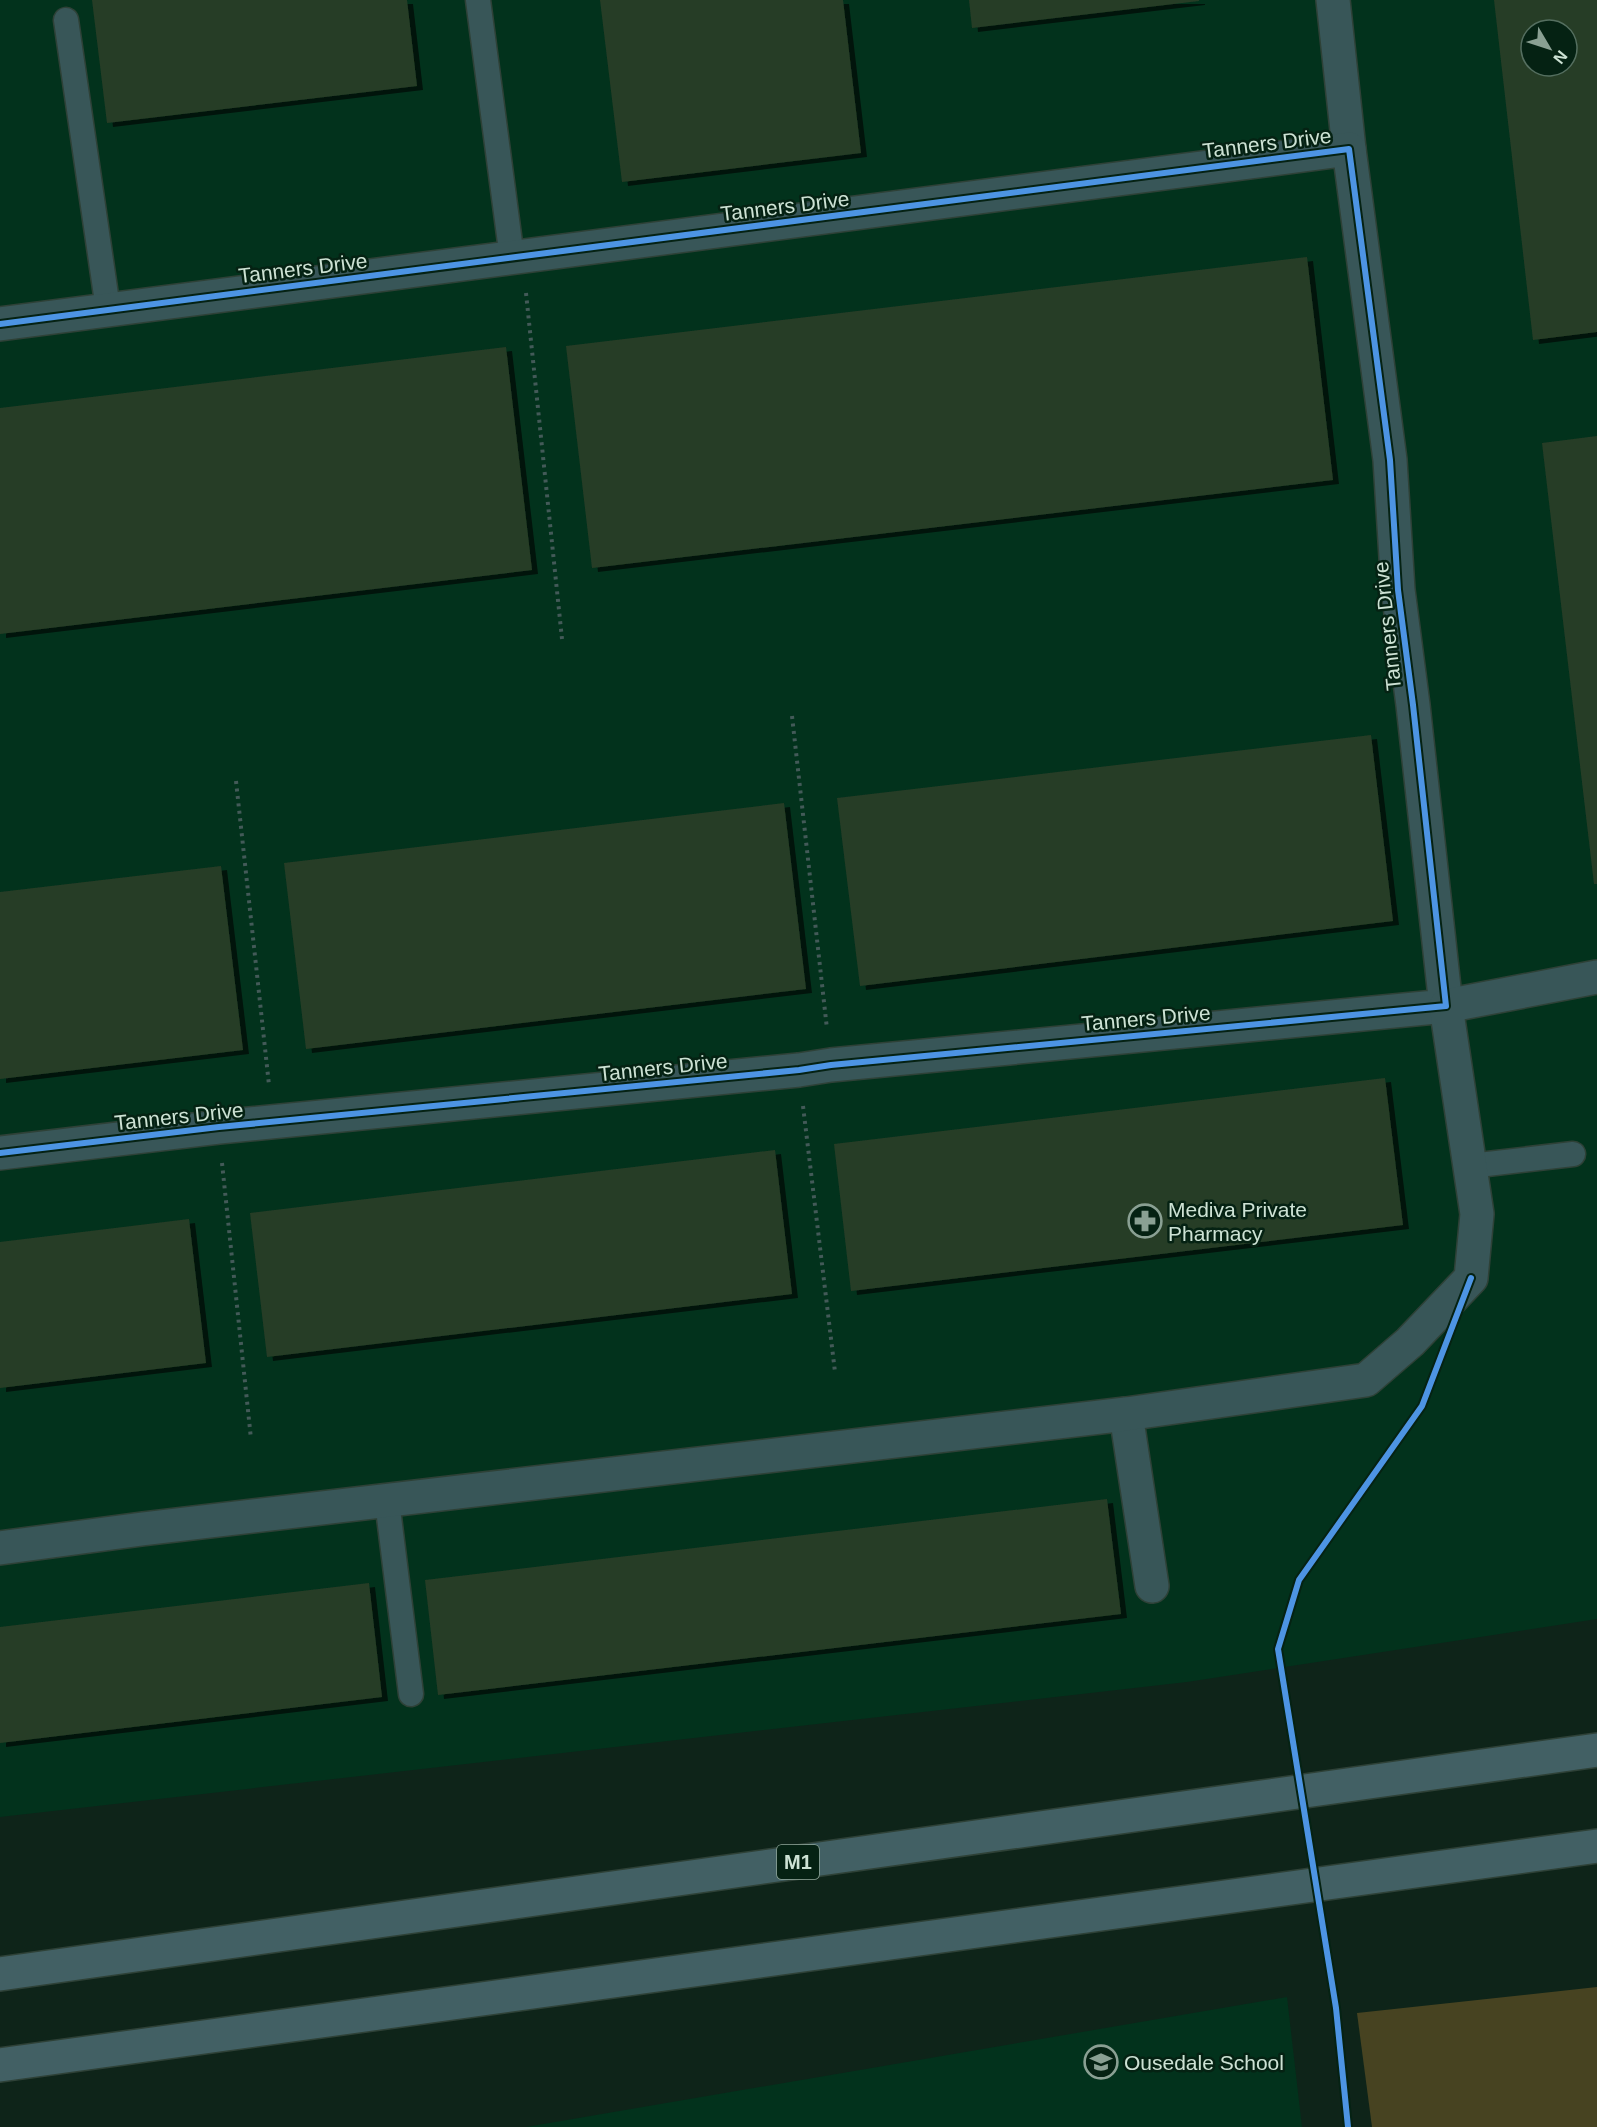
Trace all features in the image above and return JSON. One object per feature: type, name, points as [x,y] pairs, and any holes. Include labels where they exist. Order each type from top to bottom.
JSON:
[{"type":"highway","name":"M1","points":[[0,1974],[1597,1750]]},
{"type":"highway","points":[[0,2065],[1597,1846]]},
{"type":"street","name":"Tanners Drive","points":[[0,1548],[142,1529],[1126,1414],[1366,1380],[1410,1342],[1471,1278],[1477,1214],[1446,1006],[1412,694],[1398,590],[1390,460],[1349,149],[1333,0]]},
{"type":"street","name":"Tanners Drive","points":[[0,324],[1349,149]]},
{"type":"street","name":"Tanners Drive","points":[[0,1153],[219,1127],[1446,1006],[1597,977]]},
{"type":"street","points":[[1126,1414],[1152,1586]]},
{"type":"lane","points":[[478,0],[517,257]]},
{"type":"lane","points":[[66,20],[108,309]]},
{"type":"lane","points":[[1470,1166],[1573,1154]]},
{"type":"lane","points":[[387,1501],[411,1694]]},
{"type":"path","points":[[517,257],[562,639]]},
{"type":"path","points":[[792,716],[835,1372]]},
{"type":"path","points":[[236,781],[273,1122]]},
{"type":"path","points":[[219,1127],[251,1439]]},
{"type":"shaded area","points":[[0,0],[1597,0],[1597,1619],[1187,1682],[0,1817]]},
{"type":"shaded area","points":[[1597,1987],[1597,2127],[1372,2127],[1357,2013]]},
{"type":"shaded area","name":"Ousedale School","points":[[1287,1997],[1302,2127],[526,2127]]},
{"type":"building","points":[[92,0],[407,0],[417,86],[107,123]]},
{"type":"building","points":[[600,0],[843,0],[861,153],[622,182]]},
{"type":"building","points":[[969,0],[1199,0],[1199,1],[972,28]]},
{"type":"building","points":[[1494,0],[1597,0],[1597,332],[1533,340]]},
{"type":"building","points":[[1307,257],[1333,480],[592,568],[566,346]]},
{"type":"building","points":[[506,347],[532,570],[0,634],[0,408]]},
{"type":"building","points":[[1597,436],[1597,884],[1594,884],[1542,443]]},
{"type":"building","points":[[1371,735],[1393,921],[860,986],[837,798]]},
{"type":"building","points":[[784,803],[806,989],[306,1049],[284,863]]},
{"type":"building","points":[[221,866],[243,1050],[0,1079],[0,892]]},
{"type":"building","points":[[1385,1078],[1403,1225],[851,1291],[834,1144]]},
{"type":"building","points":[[775,1150],[792,1294],[267,1357],[250,1213]]},
{"type":"building","points":[[189,1219],[206,1363],[0,1388],[0,1242]]},
{"type":"building","points":[[1107,1499],[1121,1614],[438,1695],[425,1580]]},
{"type":"building","points":[[369,1583],[382,1697],[0,1743],[0,1627]]},
{"type":"cycle path","points":[[0,324],[1349,149],[1390,460],[1398,590],[1446,1006],[219,1127],[0,1153]]},
{"type":"cycle path","points":[[1348,2127],[1336,2008],[1278,1649],[1299,1580],[1422,1406],[1471,1278]]},
{"type":"place","name":"Mediva Private Pharmacy","points":[[1145,1221]]},
{"type":"place","name":"Ousedale School","points":[[1101,2062]]}]
